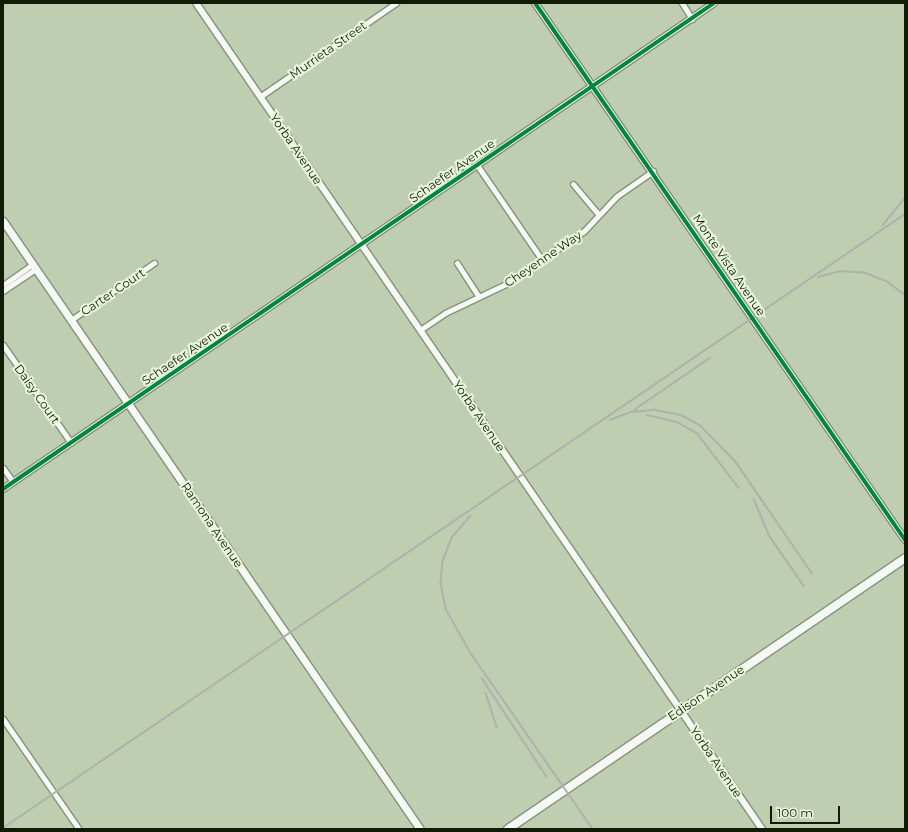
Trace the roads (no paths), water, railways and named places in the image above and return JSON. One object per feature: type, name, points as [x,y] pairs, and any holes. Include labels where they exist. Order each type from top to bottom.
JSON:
[{"type":"main road","name":"Ramona Avenue","points":[[3,221],[420,829]]},
{"type":"main road","name":"Edison Avenue","points":[[508,829],[905,558]]},
{"type":"street","name":"Yorba Avenue","points":[[196,3],[762,829]]},
{"type":"street","name":"Murrieta Street","points":[[261,96],[396,3]]},
{"type":"street","name":"Monte Vista Avenue","points":[[535,3],[592,87],[653,171],[905,540]]},
{"type":"street","points":[[682,3],[692,19]]},
{"type":"street","name":"Schaefer Avenue","points":[[3,489],[362,246],[477,165],[714,3]]},
{"type":"street","points":[[477,165],[542,260]]},
{"type":"street","name":"Cheyenne Way","points":[[420,330],[542,260],[584,231],[617,196],[653,171]]},
{"type":"street","points":[[573,184],[599,215]]},
{"type":"street","name":"Carter Court","points":[[71,320],[154,263]]},
{"type":"street","points":[[457,263],[479,297]]},
{"type":"street","points":[[4,284],[34,267]]},
{"type":"street","points":[[3,291],[34,267]]},
{"type":"street","name":"Daisy Court","points":[[3,345],[71,443]]},
{"type":"street","points":[[3,468],[13,482]]},
{"type":"street","points":[[3,719],[79,829]]},
{"type":"railway","points":[[882,226],[905,198]]},
{"type":"railway","points":[[3,828],[905,214]]},
{"type":"railway","points":[[818,277],[840,271],[866,273],[888,282],[905,295]]},
{"type":"railway","points":[[634,410],[710,358]]},
{"type":"railway","points":[[610,420],[631,412],[655,410],[681,415],[700,425],[736,462],[812,573]]},
{"type":"railway","points":[[647,415],[677,422],[697,433],[739,488]]},
{"type":"railway","points":[[754,499],[769,535],[804,586]]},
{"type":"railway","points":[[471,516],[452,538],[443,561],[441,583],[446,609],[470,652],[593,829]]},
{"type":"railway","points":[[482,678],[547,777]]},
{"type":"railway","points":[[486,693],[497,727]]}]
